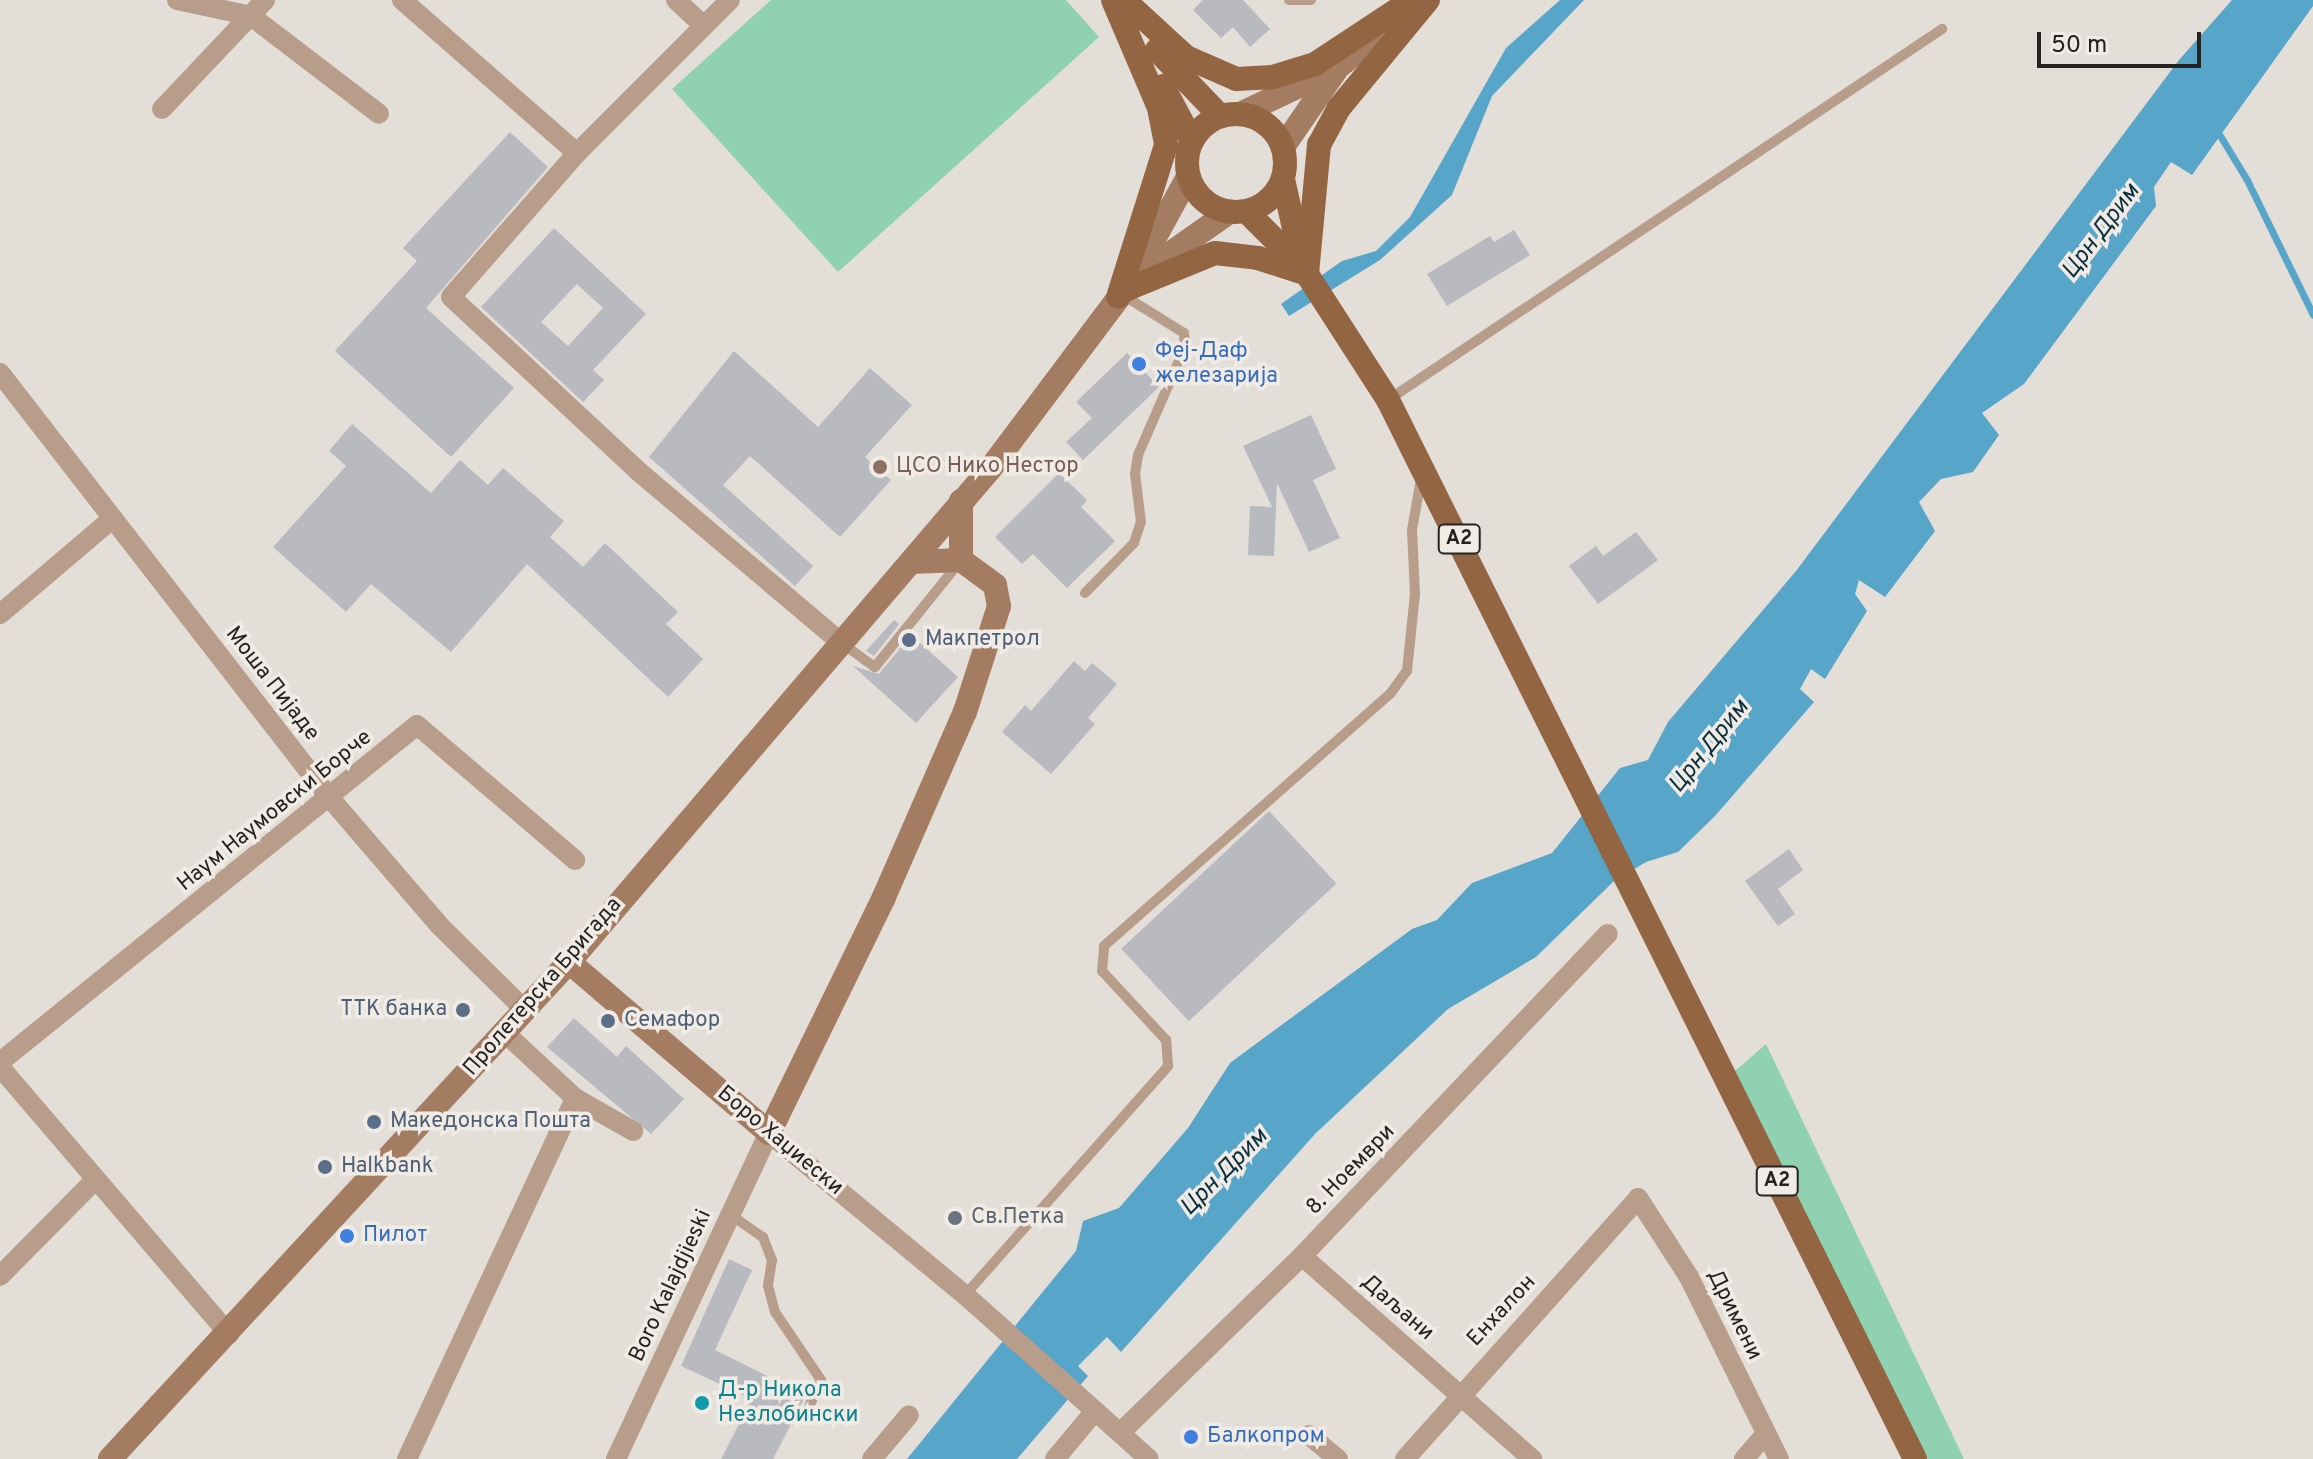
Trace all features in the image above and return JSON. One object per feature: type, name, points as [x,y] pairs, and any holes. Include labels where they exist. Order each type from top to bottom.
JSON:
[{"type":"main road","points":[[1115,0],[1134,25],[1230,115],[1260,120],[1283,147]]},
{"type":"main road","points":[[1115,0],[1159,108],[1166,145],[1124,290]]},
{"type":"main road","points":[[1124,0],[1186,57],[1236,79],[1273,77],[1315,64],[1412,0]]},
{"type":"main road","points":[[1124,290],[1215,253],[1258,258],[1307,274],[1319,145],[1339,108],[1428,0]]},
{"type":"main road","points":[[1134,25],[1192,141],[1188,177]]},
{"type":"main road","points":[[1192,141],[1230,115]]},
{"type":"main road","name":"A2","points":[[1283,147],[1283,179],[1307,274]]},
{"type":"main road","name":"A2","points":[[1188,177],[1211,206],[1238,212],[1307,274],[1388,400],[1915,1459]]},
{"type":"main road","points":[[1238,212],[1270,199],[1283,179]]},
{"type":"street","points":[[177,0],[251,16],[379,114]]},
{"type":"street","points":[[162,109],[265,0]]},
{"type":"street","points":[[402,0],[577,153]]},
{"type":"street","points":[[676,0],[703,25]]},
{"type":"street","points":[[730,0],[577,153],[451,297],[638,471],[843,644]]},
{"type":"street","points":[[1230,115],[1337,68],[1420,0]]},
{"type":"street","points":[[1283,147],[1337,68]]},
{"type":"street","points":[[1124,290],[1188,177]]},
{"type":"street","points":[[1124,290],[1238,212]]},
{"type":"street","name":"Пролетерска Бригада","points":[[115,1458],[569,962],[911,562],[1124,290]]},
{"type":"street","name":"Моша Пијаде","points":[[0,373],[329,797],[439,925],[525,1010]]},
{"type":"street","points":[[961,501],[961,560]]},
{"type":"street","points":[[0,614],[112,519]]},
{"type":"street","points":[[769,1133],[884,897],[965,712],[999,606],[995,585],[961,560],[911,562]]},
{"type":"street","name":"Наум Наумовски Борче","points":[[0,1064],[417,725],[575,860]]},
{"type":"street","name":"8. Ноември","points":[[1121,1432],[1302,1256],[1608,934]]},
{"type":"street","name":"Боро Хаџиески","points":[[569,962],[965,1295],[1149,1459]]},
{"type":"street","points":[[504,1032],[575,1098],[633,1131]]},
{"type":"street","points":[[0,1064],[229,1334]]},
{"type":"street","points":[[407,1459],[575,1098]]},
{"type":"street","name":"Boro Kalajdjieski","points":[[616,1459],[769,1133]]},
{"type":"street","points":[[0,1276],[96,1179]]},
{"type":"street","name":"Енхалон","points":[[1405,1459],[1458,1394],[1638,1198]]},
{"type":"street","name":"Дримени","points":[[1638,1198],[1689,1277],[1779,1459]]},
{"type":"street","name":"Даљани","points":[[1302,1256],[1532,1459]]},
{"type":"street","points":[[1055,1459],[1095,1411]]},
{"type":"street","points":[[872,1459],[909,1415]]},
{"type":"street","points":[[1744,1459],[1766,1434]]},
{"type":"street","points":[[1309,1435],[1338,1459]]},
{"type":"lane","points":[[1289,0],[1311,0]]},
{"type":"lane","points":[[1388,400],[1942,29]]},
{"type":"lane","points":[[1085,593],[1134,543],[1141,522],[1135,474],[1138,455],[1185,347],[1184,333],[1124,290]]},
{"type":"lane","points":[[965,1295],[1168,1066],[1166,1040],[1102,971],[1104,946],[1390,694],[1407,671],[1415,594],[1412,530],[1423,470]]},
{"type":"lane","points":[[843,644],[875,667],[961,560]]},
{"type":"lane","points":[[731,1215],[763,1237],[772,1260],[768,1286],[775,1312],[821,1380],[807,1412]]},
{"type":"green space","points":[[771,0],[1066,0],[1099,37],[838,272],[672,89]]},
{"type":"green space","points":[[1766,1044],[1964,1459],[1915,1459],[1727,1078]]},
{"type":"water","points":[[1560,0],[1584,0],[1492,96],[1452,195],[1380,260],[1289,316],[1281,304],[1342,261],[1376,251],[1410,217],[1506,48]]},
{"type":"water","name":"Црн Дрим","points":[[2232,0],[2313,0],[2313,6],[2192,175],[2171,162],[2154,187],[2156,206],[2024,384],[1982,413],[1999,435],[1973,472],[1941,479],[1919,502],[1935,531],[1885,597],[1859,580],[1855,594],[1867,611],[1825,679],[1811,669],[1800,689],[1814,702],[1715,816],[1678,852],[1646,862],[1613,882],[1536,957],[1448,1009],[1315,1134],[1121,1352],[1107,1337],[1078,1366],[1088,1376],[1017,1459],[907,1459],[1076,1251],[1083,1221],[1119,1208],[1188,1128],[1230,1063],[1412,929],[1437,920],[1472,883],[1552,853],[1620,768],[1648,760],[1668,722],[1796,571],[2179,60]]},
{"type":"building","points":[[1203,0],[1243,0],[1270,29],[1250,47],[1233,27],[1221,38],[1193,10]]},
{"type":"building","points":[[510,132],[548,167],[426,308],[514,388],[451,457],[335,351],[417,261],[403,248]]},
{"type":"building","points":[[554,228],[646,314],[593,370],[604,380],[583,402],[481,307]],"holes":[[[577,284],[603,308],[568,346],[541,322]]]},
{"type":"building","points":[[1514,230],[1530,255],[1447,306],[1427,274],[1490,236],[1494,242]]},
{"type":"building","points":[[734,351],[818,427],[870,368],[912,405],[865,457],[891,480],[840,537],[750,456],[723,485],[813,566],[795,586],[649,457]]},
{"type":"building","points":[[1127,353],[1159,387],[1083,460],[1066,442],[1092,418],[1076,402]]},
{"type":"building","points":[[1311,415],[1336,469],[1313,480],[1340,538],[1309,552],[1277,483],[1274,556],[1248,555],[1250,506],[1272,507],[1243,446]]},
{"type":"building","points":[[352,424],[431,493],[460,460],[488,485],[503,468],[564,521],[550,537],[583,567],[605,543],[678,612],[666,624],[703,659],[668,697],[527,564],[451,652],[371,584],[346,612],[273,547],[346,466],[329,451]]},
{"type":"building","points":[[1059,473],[1087,500],[1081,507],[1115,541],[1067,588],[1033,554],[1022,564],[995,537]]},
{"type":"building","points":[[1636,532],[1658,560],[1598,604],[1569,566],[1596,546],[1603,556]]},
{"type":"building","points":[[894,620],[899,624],[874,656],[866,651]]},
{"type":"building","points":[[911,635],[958,677],[916,723],[853,666],[879,674]]},
{"type":"building","points":[[1074,661],[1085,671],[1092,663],[1117,684],[1088,718],[1095,724],[1051,774],[1002,732],[1025,705],[1031,711]]},
{"type":"building","points":[[1269,811],[1337,883],[1189,1021],[1121,949]]},
{"type":"building","points":[[1789,849],[1803,870],[1778,889],[1795,914],[1778,926],[1745,881]]},
{"type":"building","points":[[574,1018],[617,1057],[626,1046],[684,1099],[651,1134],[547,1047]]},
{"type":"building","points":[[729,1259],[752,1270],[715,1350],[806,1395],[773,1459],[721,1459],[752,1399],[681,1366]]},
{"type":"waterway","points":[[2216,129],[2247,180],[2313,315]]},
{"type":"place","name":"Феј-Даф железарија","points":[[1139,364]]},
{"type":"place","name":"ЦСО Нико Нестор","points":[[880,467]]},
{"type":"place","name":"Макпетрол","points":[[909,640]]},
{"type":"place","name":"TTK банка","points":[[463,1010]]},
{"type":"place","name":"Семафор","points":[[608,1021]]},
{"type":"place","name":"Македонска Пошта","points":[[374,1122]]},
{"type":"place","name":"Halkbank","points":[[325,1167]]},
{"type":"place","name":"Св.Петка","points":[[955,1218]]},
{"type":"place","name":"Пилот","points":[[347,1236]]},
{"type":"place","name":"Д-р Никола Незлобински","points":[[702,1403]]},
{"type":"place","name":"Балкопром","points":[[1191,1437]]}]
